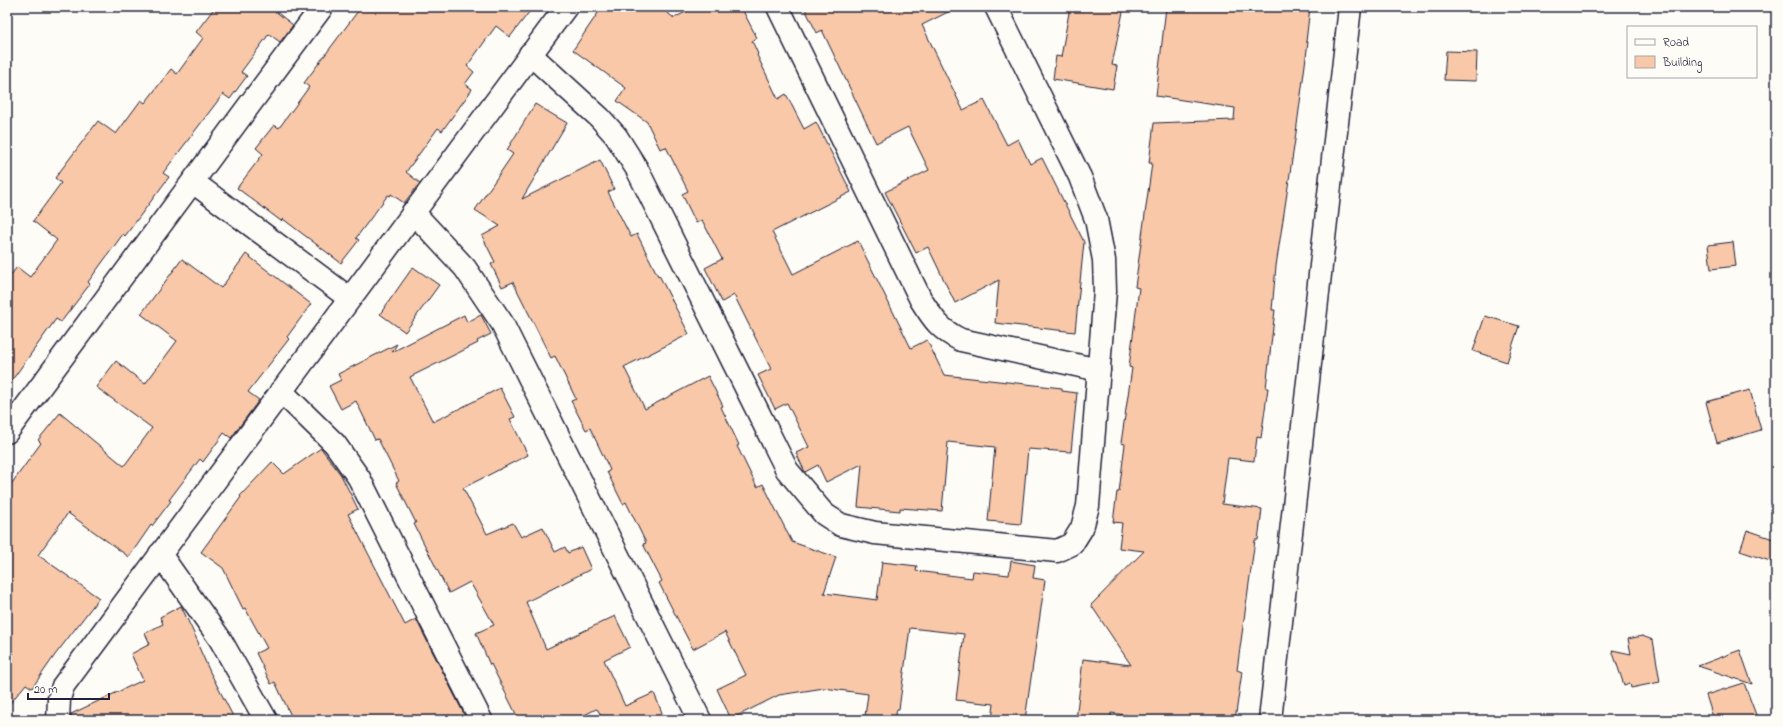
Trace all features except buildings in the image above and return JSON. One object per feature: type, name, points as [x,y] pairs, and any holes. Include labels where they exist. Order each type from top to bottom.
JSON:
[{"type":"street","points":[[7,432],[322,7]]},
{"type":"street","points":[[58,720],[59,699],[63,686],[566,7]]},
{"type":"street","points":[[778,7],[921,300],[936,324],[948,334],[961,340],[1099,370]]},
{"type":"street","points":[[530,54],[600,118],[616,136],[637,169],[787,470],[824,514],[841,525],[875,532],[1057,551],[1072,544],[1082,528],[1088,506],[1099,370],[1105,276],[1104,260],[1096,219],[1080,177],[996,7]]},
{"type":"street","points":[[1270,720],[1350,7]]},
{"type":"street","points":[[193,182],[349,298]]},
{"type":"street","points":[[413,212],[465,268],[502,323],[700,720]]},
{"type":"street","points":[[281,391],[335,444],[359,478],[481,720]]},
{"type":"street","points":[[160,554],[220,640],[266,720]]}]
